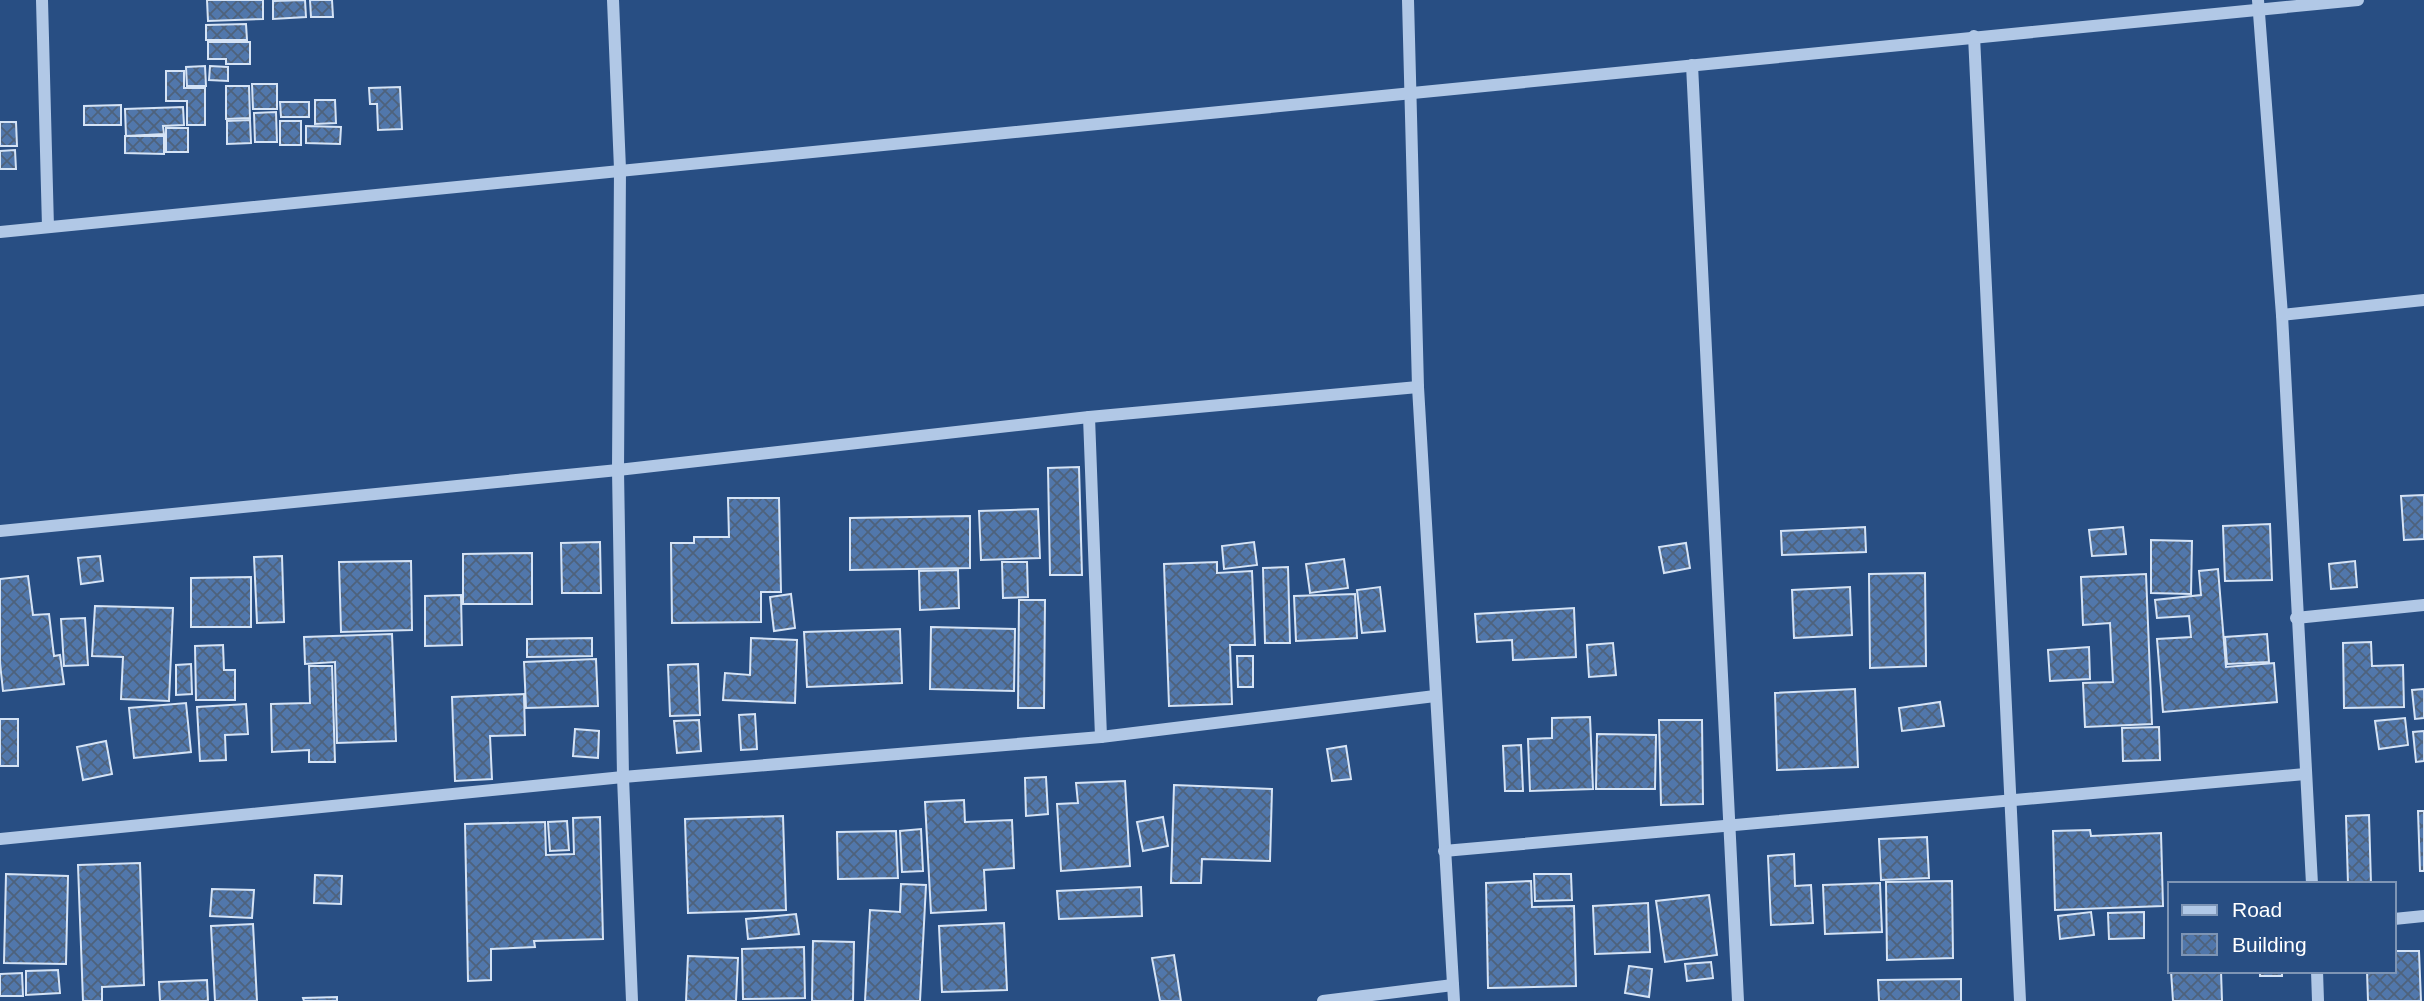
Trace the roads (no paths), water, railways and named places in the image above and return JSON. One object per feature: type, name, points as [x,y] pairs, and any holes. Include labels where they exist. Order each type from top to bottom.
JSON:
[{"type":"street","points":[[43,0],[48,227]]},
{"type":"street","points":[[613,0],[620,169],[618,470],[623,777],[632,1001]]},
{"type":"street","points":[[1408,0],[1418,387],[1454,1001]]},
{"type":"street","points":[[0,232],[1692,65],[2259,5],[2358,0]]},
{"type":"street","points":[[2259,5],[2283,314],[2296,618],[2312,882]]},
{"type":"street","points":[[1974,36],[2021,1001]]},
{"type":"street","points":[[1692,65],[1738,1001]]},
{"type":"street","points":[[2283,314],[2424,300]]},
{"type":"street","points":[[0,531],[618,470],[1089,417],[1418,387]]},
{"type":"street","points":[[1089,417],[1101,737]]},
{"type":"street","points":[[2296,618],[2424,605]]},
{"type":"street","points":[[0,839],[623,777],[1101,737],[1435,696]]},
{"type":"street","points":[[1444,852],[2305,774]]},
{"type":"street","points":[[2396,919],[2424,916]]},
{"type":"street","points":[[2316,973],[2318,1001]]},
{"type":"street","points":[[1323,1001],[1453,985]]}]
